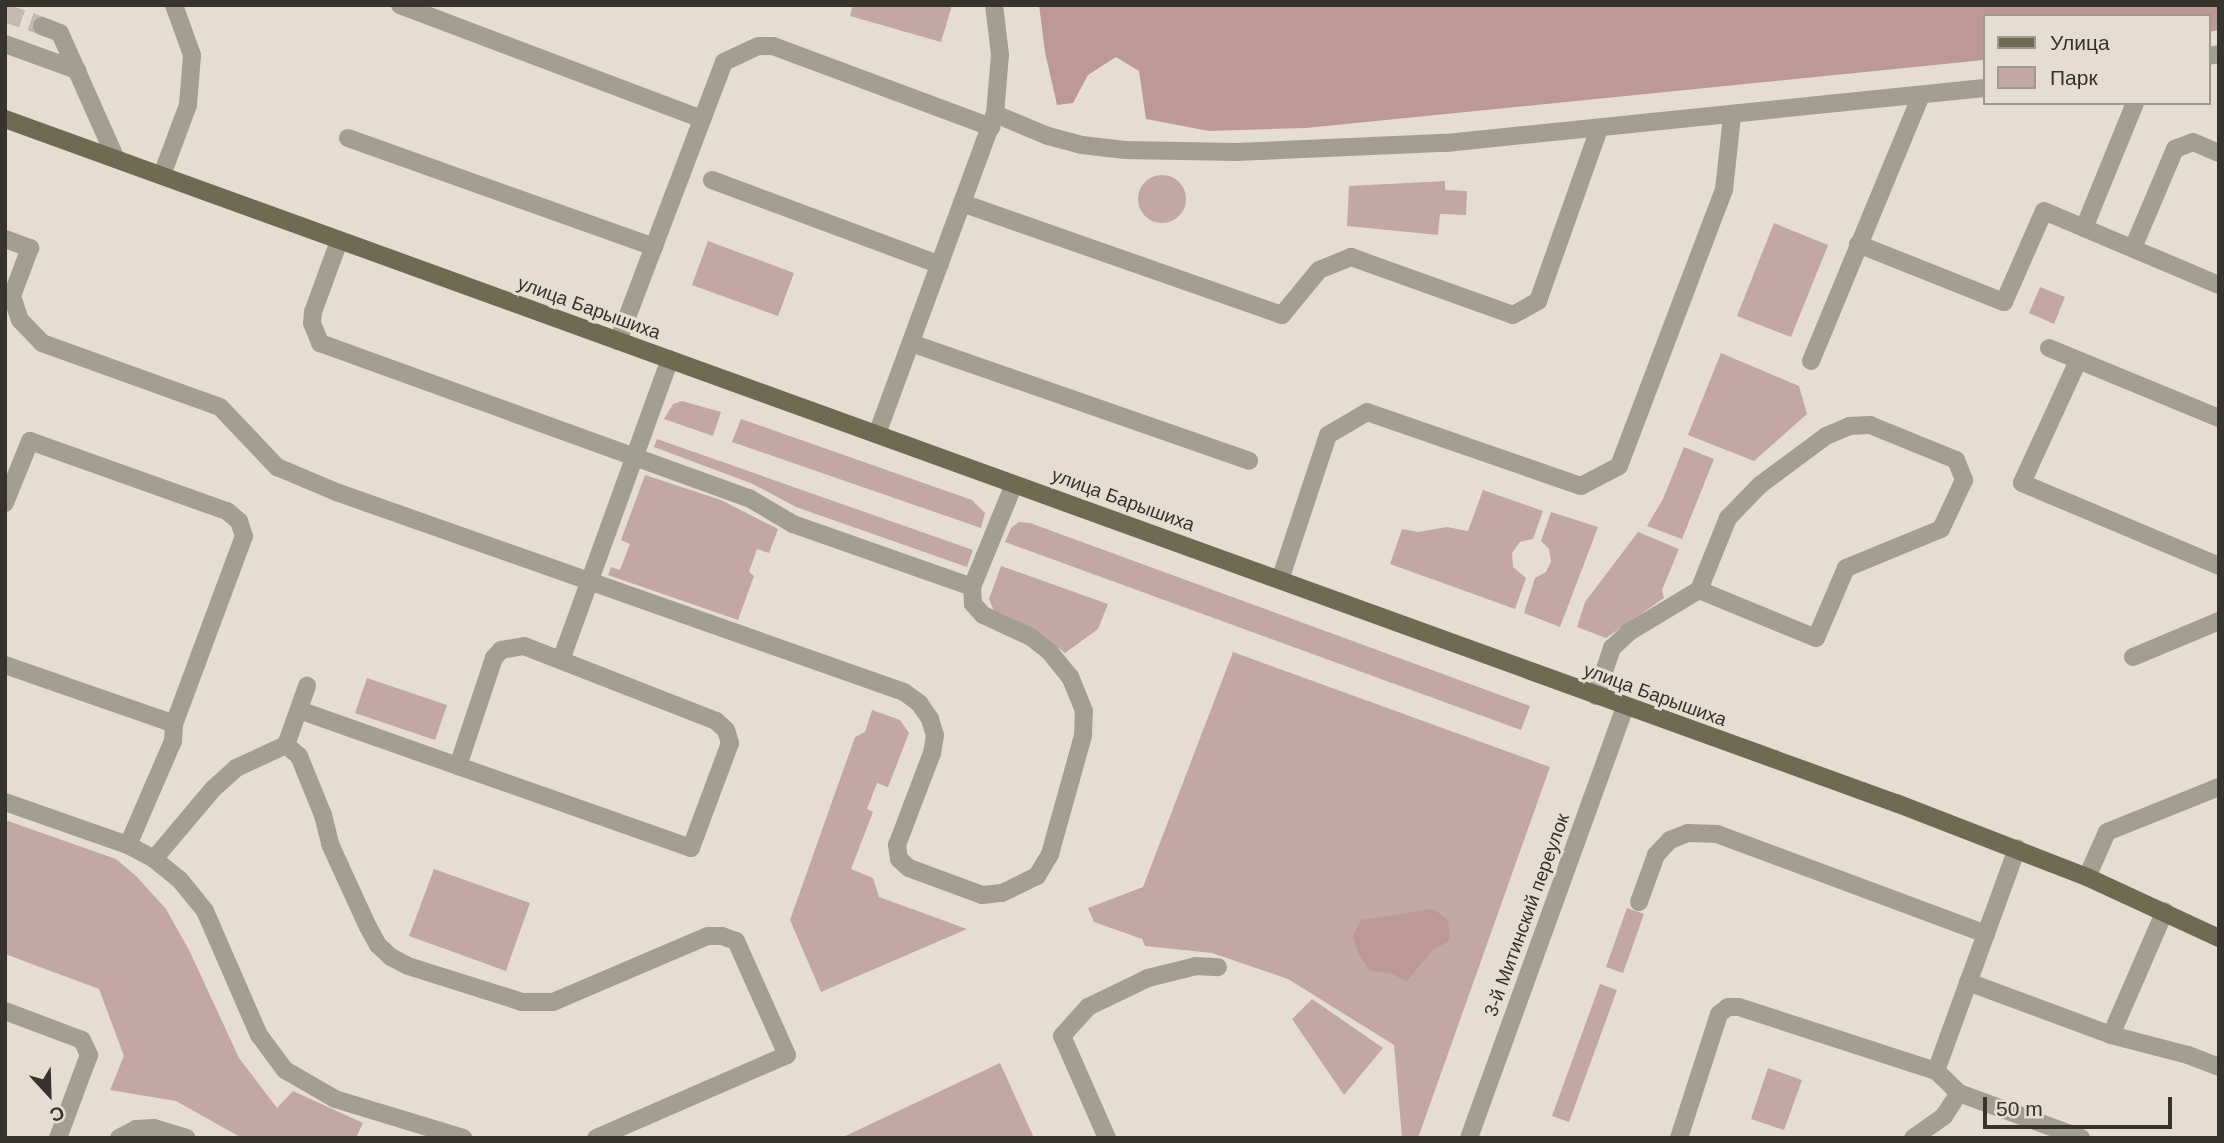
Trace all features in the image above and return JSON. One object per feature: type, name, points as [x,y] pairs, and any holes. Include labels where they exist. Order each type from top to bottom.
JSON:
[{"type":"main road","name":"улица Барышиха","points":[[5,119],[2017,848],[2165,911],[2219,938]]},
{"type":"street","points":[[162,175],[188,105],[192,55],[174,5]]},
{"type":"street","points":[[400,5],[702,119]]},
{"type":"street","points":[[877,434],[993,120],[1000,68],[994,5]]},
{"type":"street","points":[[41,26],[61,33],[116,159]]},
{"type":"street","points":[[5,44],[77,70]]},
{"type":"street","points":[[618,341],[724,62],[759,46],[773,46],[1048,136],[1082,145],[1125,150],[1236,152],[1446,143],[1732,116],[1982,88]]},
{"type":"street","points":[[1811,361],[1921,95]]},
{"type":"street","points":[[2084,228],[2134,105]]},
{"type":"street","points":[[1280,580],[1328,435],[1367,412],[1581,486],[1619,466],[1724,190],[1732,116]]},
{"type":"street","points":[[962,203],[1282,315],[1319,270],[1351,257],[1513,315],[1538,301],[1599,129]]},
{"type":"street","points":[[348,138],[654,247]]},
{"type":"street","points":[[2133,248],[2175,149],[2193,142],[2219,153]]},
{"type":"street","points":[[712,180],[940,265]]},
{"type":"street","points":[[1858,244],[2004,302],[2044,211],[2219,285]]},
{"type":"street","points":[[5,239],[30,248],[8,299],[20,320],[42,343],[220,407],[277,467],[294,476],[904,692],[930,719],[935,734],[932,753],[897,845],[899,859],[909,868],[982,895],[1002,893],[1037,876],[1050,854],[1083,736],[1084,711],[1070,677],[1050,652],[1031,637],[983,615],[973,604],[972,587],[1014,484]]},
{"type":"street","points":[[340,241],[313,312],[312,323],[320,343],[749,498],[793,524],[972,587]]},
{"type":"street","points":[[911,343],[1249,461]]},
{"type":"street","points":[[2049,348],[2219,418]]},
{"type":"street","points":[[561,660],[670,359]]},
{"type":"street","points":[[2078,361],[2022,483],[2219,566]]},
{"type":"street","points":[[1596,696],[1612,648],[1629,632],[1699,590],[1728,518],[1760,485],[1826,436],[1849,426],[1870,425],[1956,460],[1964,480],[1941,529],[1846,568],[1816,638],[1699,590]]},
{"type":"street","points":[[5,503],[30,441],[227,511],[239,521],[244,536],[174,724],[173,741],[128,845]]},
{"type":"street","points":[[2133,657],[2219,621]]},
{"type":"street","points":[[299,710],[458,766],[691,848],[730,743],[726,730],[716,721],[524,646],[501,650],[494,658],[458,766]]},
{"type":"street","points":[[5,665],[174,724]]},
{"type":"street","points":[[154,859],[213,789],[236,768],[286,745],[307,686]]},
{"type":"street","name":"3-й Митинский переулок","points":[[1469,1138],[1625,706]]},
{"type":"street","points":[[286,745],[299,756],[323,815],[330,844],[368,927],[385,951],[408,966],[522,1002],[553,1002],[708,936],[722,936],[736,941],[787,1055],[596,1138]]},
{"type":"street","points":[[2087,877],[2106,832],[2219,787]]},
{"type":"street","points":[[5,802],[128,845],[154,859],[180,880],[205,911],[259,1035],[285,1070],[335,1100],[463,1138]]},
{"type":"street","points":[[1639,902],[1656,855],[1670,840],[1688,833],[1717,834],[1986,934]]},
{"type":"street","points":[[1936,1071],[2017,848]]},
{"type":"street","points":[[2111,1035],[2165,911]]},
{"type":"street","points":[[1107,1138],[1062,1036],[1088,1007],[1148,978],[1196,966],[1218,967]]},
{"type":"street","points":[[1968,982],[2111,1035],[2188,1055],[2219,1067]]},
{"type":"street","points":[[1679,1138],[1719,1014],[1728,1007],[1739,1007],[1936,1071],[1959,1093],[2081,1138]]},
{"type":"street","points":[[5,1011],[82,1040],[89,1055],[58,1138]]},
{"type":"street","points":[[1913,1138],[1944,1116],[1959,1093]]},
{"type":"street","points":[[119,1138],[136,1129],[153,1128],[186,1138]]},
{"type":"green space","points":[[853,5],[952,5],[941,42],[850,16]]},
{"type":"green space","points":[[1162,175],[1179,182],[1186,199],[1179,216],[1162,223],[1145,216],[1138,199],[1145,182]]},
{"type":"green space","points":[[1445,181],[1445,190],[1467,191],[1466,215],[1440,214],[1438,235],[1347,226],[1349,186]]},
{"type":"green space","points":[[1774,223],[1828,245],[1791,337],[1737,316]]},
{"type":"green space","points":[[708,241],[794,273],[778,316],[692,285]]},
{"type":"green space","points":[[2040,287],[2065,297],[2054,324],[2029,313]]},
{"type":"green space","points":[[1721,353],[1799,386],[1807,414],[1754,461],[1688,435]]},
{"type":"green space","points":[[682,401],[721,412],[713,436],[664,419],[673,404]]},
{"type":"green space","points":[[741,419],[972,500],[985,513],[981,528],[732,442]]},
{"type":"green space","points":[[657,439],[973,550],[967,567],[796,507],[753,484],[654,447]]},
{"type":"green space","points":[[1684,447],[1714,459],[1682,539],[1647,526],[1663,499]]},
{"type":"green space","points":[[645,475],[721,500],[778,529],[769,553],[757,549],[749,572],[754,576],[738,620],[608,575],[611,567],[620,570],[630,544],[621,540]]},
{"type":"green space","points":[[1483,490],[1543,511],[1533,539],[1520,542],[1512,553],[1513,567],[1526,578],[1515,609],[1390,564],[1402,529],[1418,532],[1447,527],[1468,531]]},
{"type":"green space","points":[[1551,512],[1598,527],[1560,627],[1524,613],[1535,578],[1546,572],[1551,561],[1549,549],[1541,541]]},
{"type":"green space","points":[[1019,522],[1030,523],[1530,706],[1521,730],[1005,542],[1011,528]]},
{"type":"green space","points":[[1638,532],[1679,549],[1662,590],[1664,598],[1606,638],[1577,627],[1585,602]]},
{"type":"green space","points":[[1001,566],[1108,604],[1098,629],[1065,653],[1039,632],[994,611],[989,599]]},
{"type":"green space","points":[[1233,652],[1550,767],[1418,1138],[1402,1138],[1394,1045],[1288,979],[1212,953],[1145,946],[1142,939],[1094,922],[1088,908],[1143,887]]},
{"type":"green space","points":[[367,678],[447,705],[435,740],[355,713]]},
{"type":"green space","points":[[872,710],[900,720],[909,733],[888,787],[877,783],[867,809],[873,812],[851,869],[873,878],[879,897],[967,929],[821,992],[790,920],[855,737],[865,732]]},
{"type":"green space","points":[[5,820],[116,859],[136,876],[166,909],[189,950],[239,1058],[277,1108],[293,1091],[363,1123],[356,1138],[242,1138],[176,1101],[110,1090],[124,1056],[99,989],[5,954]]},
{"type":"green space","points":[[434,869],[530,903],[506,971],[409,936]]},
{"type":"green space","points":[[1627,908],[1644,914],[1623,973],[1606,967]]},
{"type":"green space","points":[[1600,984],[1617,990],[1569,1122],[1552,1116]]},
{"type":"green space","points":[[1312,999],[1383,1048],[1344,1095],[1292,1019]]},
{"type":"green space","points":[[1000,1063],[1034,1138],[841,1138]]},
{"type":"green space","points":[[1768,1068],[1802,1080],[1784,1130],[1751,1119]]},
{"type":"shaded area","points":[[1039,5],[2219,5],[2219,30],[2210,32],[2210,14],[1982,14],[1982,60],[1306,128],[1209,131],[1146,119],[1139,71],[1116,57],[1088,75],[1073,103],[1057,105],[1045,52]]},
{"type":"shaded area","points":[[1433,909],[1448,920],[1450,940],[1433,950],[1407,981],[1390,973],[1370,971],[1359,955],[1353,936],[1361,920]]},
{"type":"tunnel","points":[[5,13],[42,26]]}]
